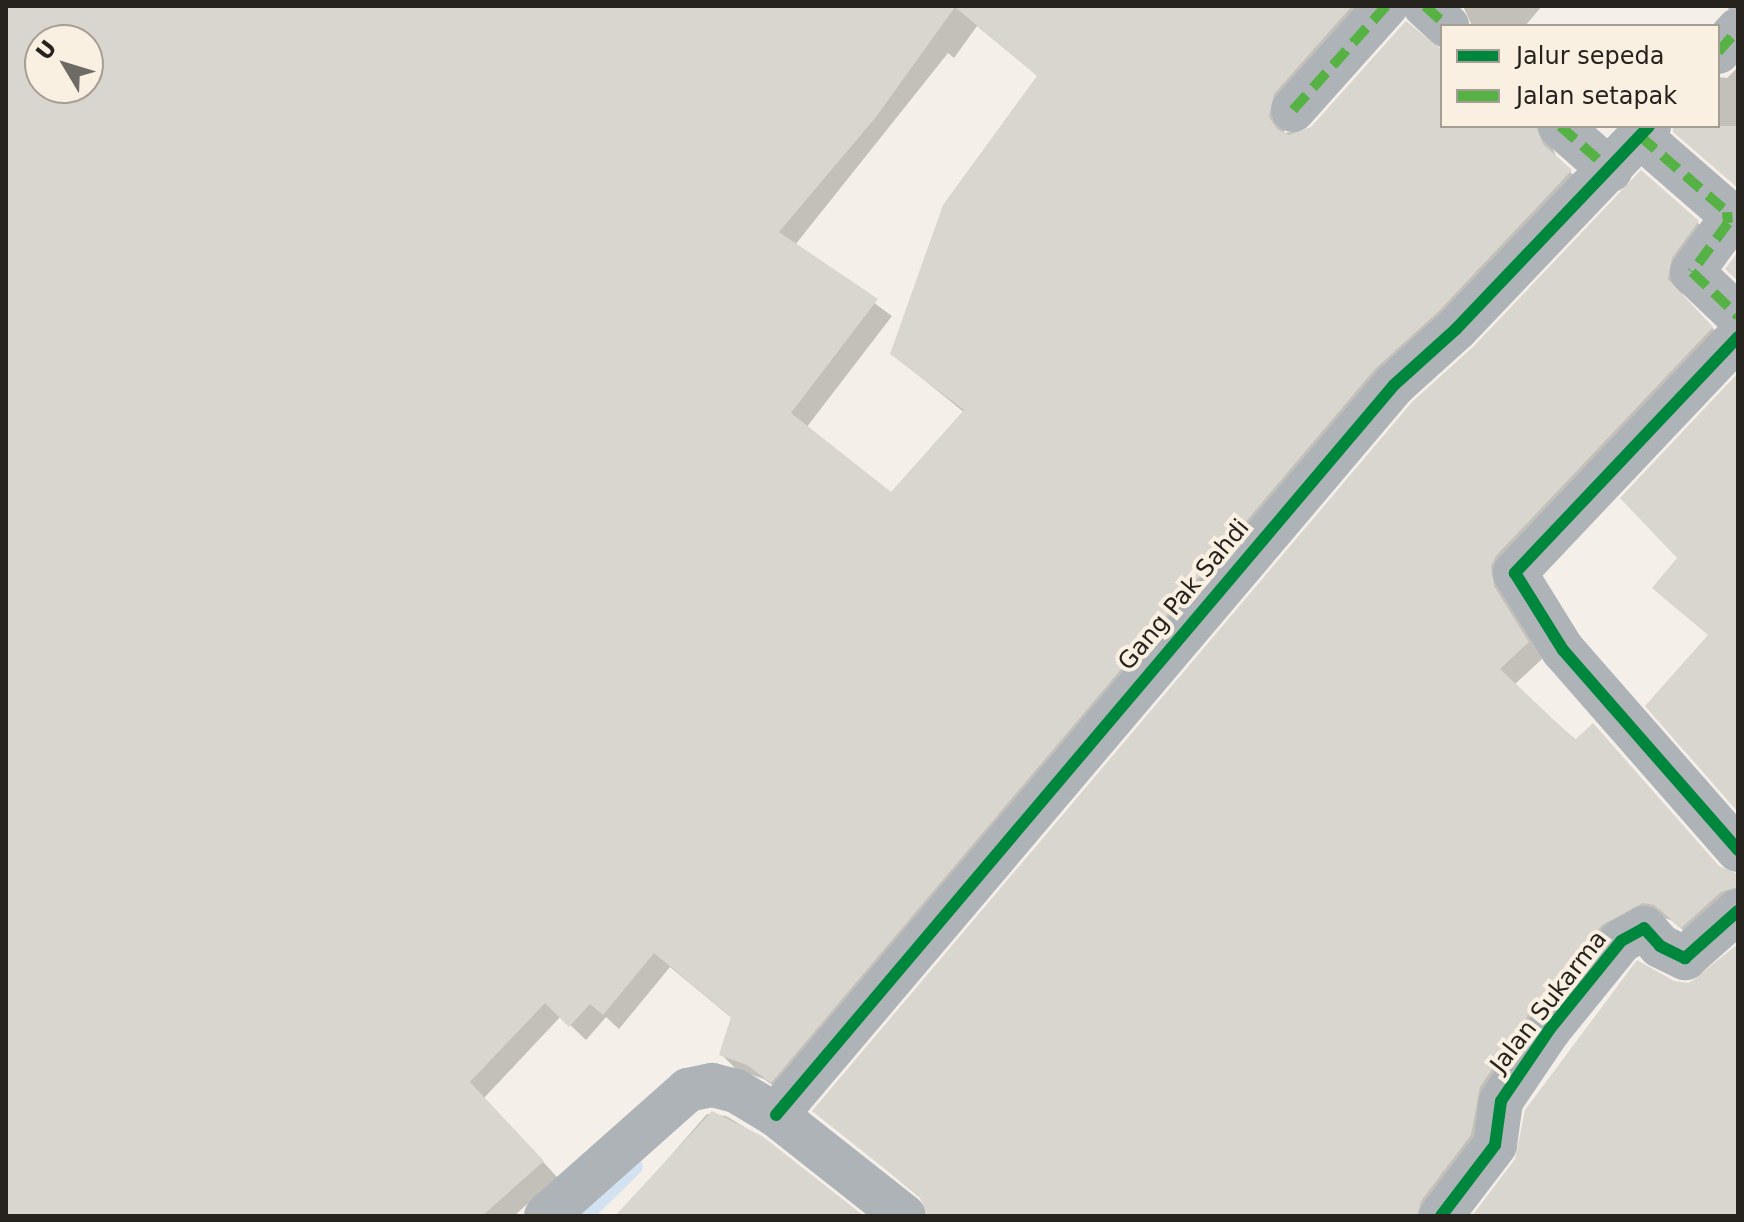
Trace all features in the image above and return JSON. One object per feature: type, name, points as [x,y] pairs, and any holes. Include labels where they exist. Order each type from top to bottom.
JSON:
[{"type":"street","points":[[1293,110],[1386,6]]},
{"type":"street","points":[[1720,50],[1738,30]]},
{"type":"street","points":[[1562,128],[1610,170]]},
{"type":"street","points":[[1645,131],[1727,212],[1728,223],[1692,272],[1738,316]]},
{"type":"street","name":"Gang Pak Sahdi","points":[[776,1115],[1394,385],[1456,329],[1645,131]]},
{"type":"street","points":[[1738,337],[1515,573],[1563,650],[1738,850]]},
{"type":"street","name":"Jalan Sukarma","points":[[1441,1216],[1495,1145],[1501,1101],[1549,1030],[1621,941],[1644,928],[1660,946],[1685,958],[1738,911]]},
{"type":"street","points":[[546,1216],[688,1090],[712,1085],[736,1091],[776,1115],[904,1216]]},
{"type":"building","points":[[6,6],[1352,6],[1274,94],[1269,117],[1277,129],[1289,135],[1311,127],[1406,21],[1440,48],[1440,128],[1537,128],[1543,144],[1572,170],[1439,311],[1375,369],[771,1083],[747,1065],[719,1055],[731,1017],[654,953],[603,1015],[590,1004],[569,1027],[545,1003],[470,1082],[544,1161],[482,1216],[6,1216]],"holes":[[[955,7],[1037,76],[943,205],[890,354],[964,410],[891,492],[791,413],[878,299],[779,232],[876,117]]]},
{"type":"building","points":[[1738,126],[1738,188],[1673,132],[1673,128]]},
{"type":"building","points":[[1641,170],[1699,221],[1672,258],[1668,279],[1713,327],[1496,556],[1491,566],[1494,586],[1529,642],[1500,669],[1575,740],[1593,723],[1719,866],[1738,874],[1738,887],[1721,892],[1681,928],[1654,905],[1643,903],[1602,925],[1529,1014],[1480,1087],[1471,1135],[1421,1201],[1417,1216],[928,1216],[919,1196],[812,1111],[1412,402],[1474,346]]},
{"type":"building","points":[[1738,252],[1738,281],[1725,269]]},
{"type":"building","points":[[1738,373],[1738,812],[1645,706],[1708,635],[1652,588],[1677,558],[1620,498]]},
{"type":"building","points":[[1738,944],[1738,1216],[1472,1216],[1515,1159],[1525,1110],[1637,960],[1674,981],[1689,983]]},
{"type":"building","points":[[712,1111],[762,1136],[864,1216],[615,1216]]},
{"type":"waterway","points":[[583,1216],[634,1166]]},
{"type":"marked path","points":[[1293,110],[1386,6]]},
{"type":"marked path","points":[[1425,6],[1445,24]]},
{"type":"marked path","points":[[1720,50],[1738,30]]},
{"type":"marked path","points":[[1562,128],[1610,170]]},
{"type":"marked path","points":[[1640,136],[1727,212],[1728,223],[1692,272],[1738,316]]},
{"type":"cycle path","points":[[776,1115],[1394,385],[1456,329],[1647,128]]},
{"type":"cycle path","points":[[1738,337],[1515,573],[1563,650],[1738,850]]},
{"type":"cycle path","points":[[1441,1216],[1495,1145],[1501,1101],[1549,1030],[1621,941],[1644,928],[1660,946],[1685,958],[1738,911]]}]
